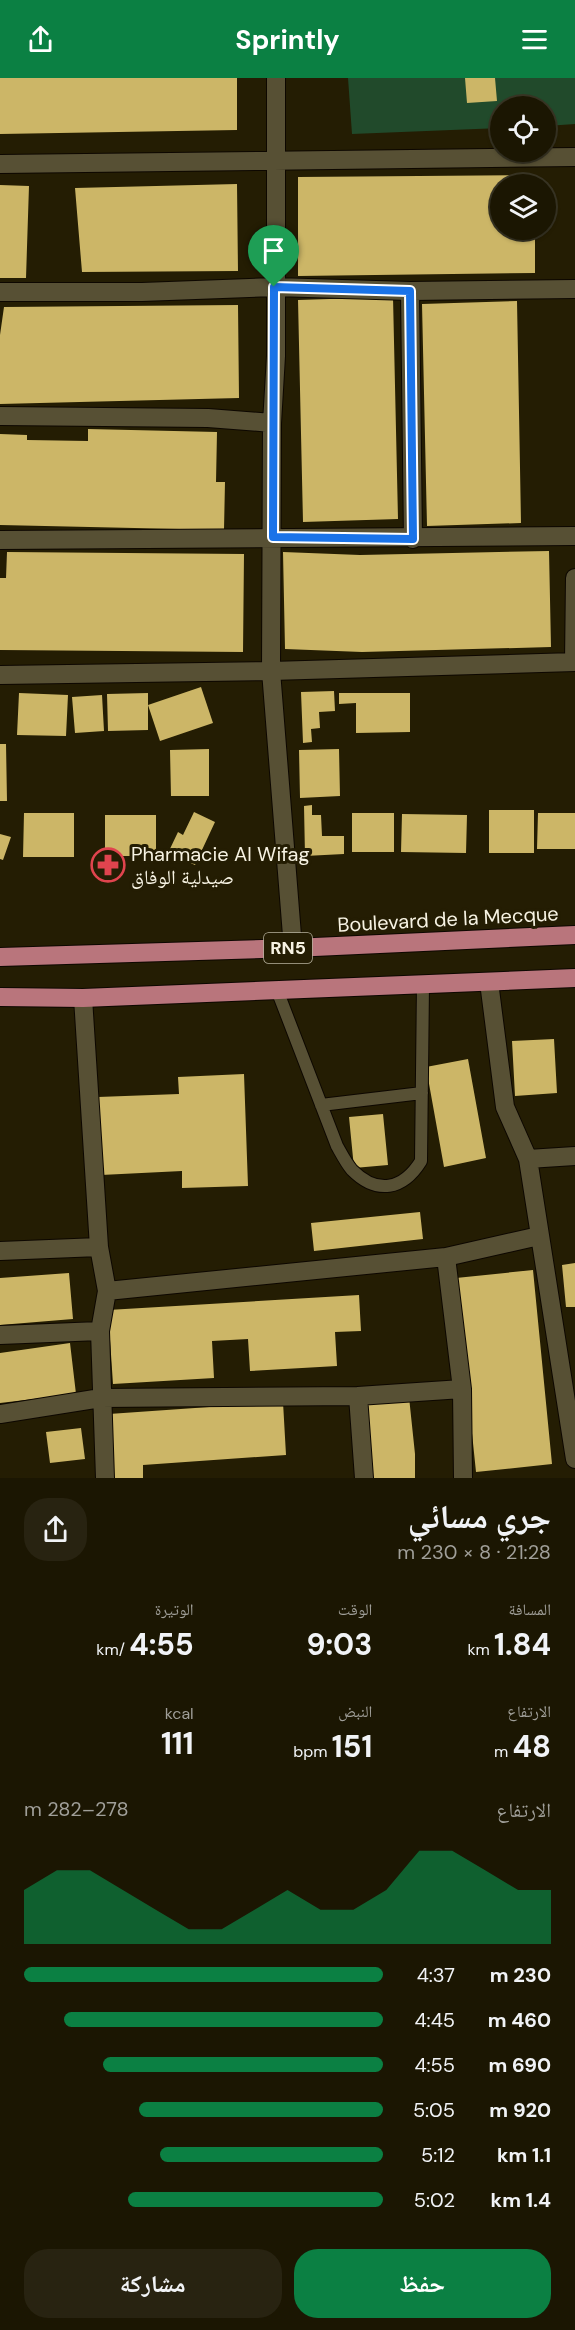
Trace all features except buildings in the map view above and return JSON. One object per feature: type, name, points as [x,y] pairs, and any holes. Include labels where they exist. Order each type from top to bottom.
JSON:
[{"type":"main road","name":"Boulevard de la Mecque","points":[[0,957],[293,948],[575,935]]},
{"type":"main road","name":"RN5","points":[[0,997],[83,998],[575,978]]},
{"type":"street","points":[[276,78],[274,287],[276,356],[272,423],[271,671],[293,948]]},
{"type":"street","points":[[0,164],[575,157]]},
{"type":"street","points":[[0,292],[152,292],[274,287],[410,291],[575,289]]},
{"type":"street","points":[[410,291],[413,539]]},
{"type":"street","points":[[0,416],[208,418],[272,423]]},
{"type":"street","points":[[0,540],[273,537],[413,539],[575,536]]},
{"type":"street","points":[[0,675],[271,671],[574,662],[575,578]]},
{"type":"street","points":[[489,982],[505,1107],[528,1159],[538,1236],[575,1459]]},
{"type":"street","points":[[83,998],[99,1247],[107,1292],[100,1331],[105,1478]]},
{"type":"street","points":[[528,1159],[575,1156]]},
{"type":"street","points":[[107,1292],[446,1257],[538,1236]]},
{"type":"street","points":[[0,1251],[99,1247]]},
{"type":"street","points":[[446,1257],[462,1389],[463,1478]]},
{"type":"street","points":[[0,1335],[100,1331]]},
{"type":"street","points":[[0,1414],[101,1398],[358,1396],[462,1389]]},
{"type":"street","points":[[358,1396],[364,1478]]},
{"type":"lane","points":[[276,990],[337,1146],[351,1169],[368,1182],[387,1187],[401,1184],[412,1176],[421,1161],[423,985]]},
{"type":"lane","points":[[321,1105],[422,1093]]},
{"type":"green space","points":[[348,78],[575,78],[575,124],[556,125],[556,96],[490,96],[490,128],[352,134]]},
{"type":"place","name":"Pharmacie Al Wifag صيدلية الوفاق","points":[[108,865]]},
{"type":"route","points":[[274,287],[410,291],[413,539],[273,537],[272,423],[276,356],[274,287]]}]
